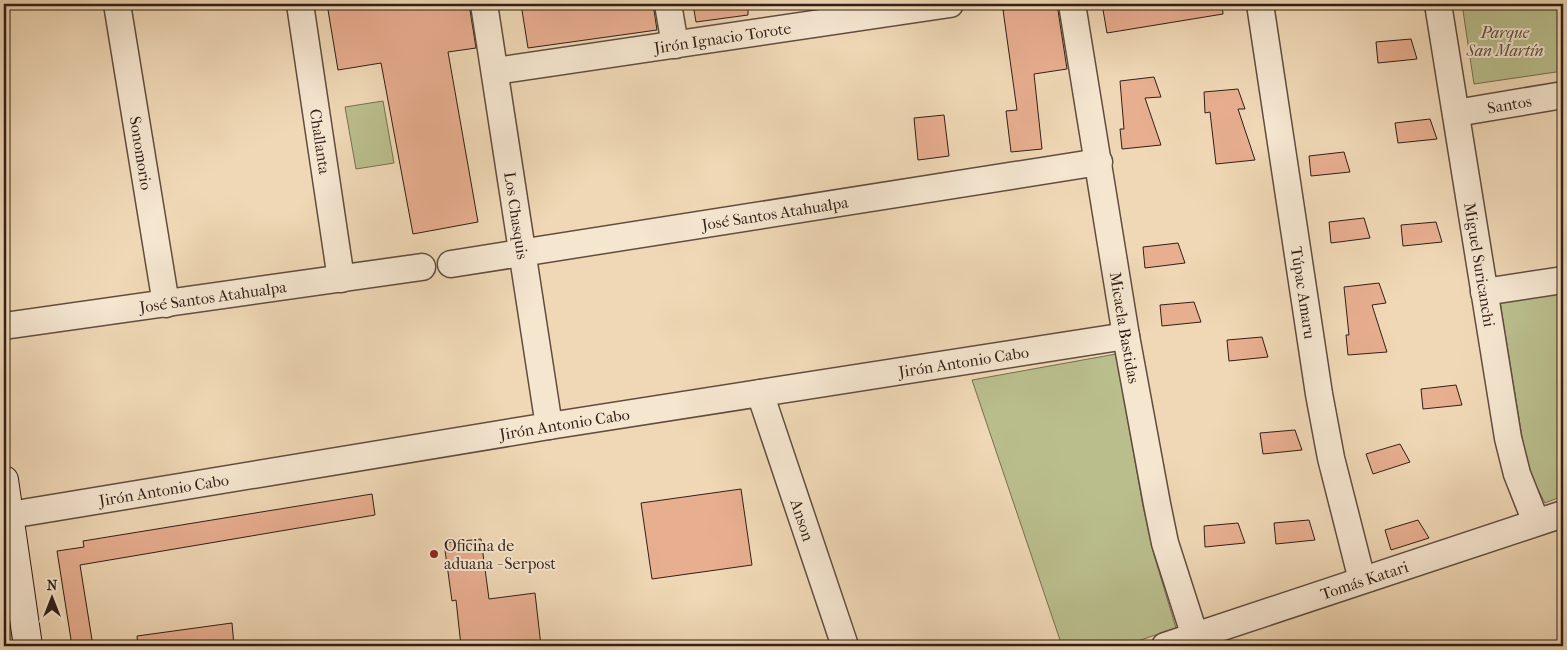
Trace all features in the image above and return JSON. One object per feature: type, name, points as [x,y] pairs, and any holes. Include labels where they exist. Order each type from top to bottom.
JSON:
[{"type":"street","name":"Sonomorio","points":[[117,4],[166,304]]},
{"type":"street","name":"Challanta","points":[[300,4],[341,279]]},
{"type":"street","name":"Los Chasquis","points":[[484,4],[549,426]]},
{"type":"street","points":[[668,4],[675,45]]},
{"type":"street","name":"Jirón Ignacio Torote","points":[[495,71],[675,45],[848,11],[950,4]]},
{"type":"street","name":"Micaela Bastidas","points":[[1072,4],[1126,336],[1165,543],[1196,641]]},
{"type":"street","name":"Túpac Amaru","points":[[1260,4],[1319,394],[1331,458],[1362,580]]},
{"type":"street","name":"Miguel Suricanchi","points":[[1438,4],[1508,438],[1518,474],[1536,522]]},
{"type":"street","name":"Santos","points":[[1456,113],[1563,95]]},
{"type":"street","name":"José Santos Atahualpa","points":[[451,264],[1099,162]]},
{"type":"street","name":"José Santos Atahualpa","points":[[4,326],[422,266]]},
{"type":"street","points":[[1484,292],[1563,280]]},
{"type":"street","name":"Jirón Antonio Cabo","points":[[6,515],[549,426],[1126,336]]},
{"type":"street","name":"Anson","points":[[760,393],[845,646]]},
{"type":"street","points":[[4,480],[6,515],[28,646]]},
{"type":"street","name":"Tomás Katari","points":[[1165,646],[1196,641],[1362,580],[1563,514]]},
{"type":"green space","name":"Parque San Martín","points":[[1462,4],[1563,4],[1563,71],[1474,84]]},
{"type":"green space","points":[[383,101],[394,163],[356,169],[345,107]]},
{"type":"green space","points":[[1563,292],[1563,496],[1545,503],[1532,478],[1524,449],[1500,302]]},
{"type":"green space","points":[[1116,354],[1143,506],[1154,555],[1176,628],[1123,646],[1062,646],[972,380]]},
{"type":"green space","points":[[4,569],[16,646],[4,646]]},
{"type":"building","points":[[327,4],[469,4],[476,48],[448,52],[478,222],[413,234],[381,63],[338,70]]},
{"type":"building","points":[[521,4],[653,4],[657,30],[528,48]]},
{"type":"building","points":[[693,4],[748,4],[748,15],[696,22]]},
{"type":"building","points":[[1040,4],[1057,4],[1067,69],[1034,74],[1042,149],[1011,152],[1006,111],[1017,110],[1003,10]]},
{"type":"building","points":[[1102,4],[1222,4],[1223,14],[1107,33]]},
{"type":"building","points":[[1411,39],[1417,59],[1378,63],[1376,42]]},
{"type":"building","points":[[1154,77],[1161,97],[1145,98],[1161,145],[1122,149],[1120,129],[1124,129],[1120,81]]},
{"type":"building","points":[[1238,89],[1245,109],[1238,109],[1255,160],[1216,164],[1210,112],[1205,113],[1204,92]]},
{"type":"building","points":[[944,115],[949,156],[918,160],[914,118]]},
{"type":"building","points":[[1430,119],[1437,139],[1398,143],[1395,123]]},
{"type":"building","points":[[1344,152],[1350,172],[1311,176],[1309,156]]},
{"type":"building","points":[[1364,218],[1370,238],[1331,243],[1329,222]]},
{"type":"building","points":[[1436,222],[1442,242],[1403,246],[1401,225]]},
{"type":"building","points":[[1178,243],[1185,263],[1145,268],[1143,247]]},
{"type":"building","points":[[1379,283],[1386,303],[1372,305],[1387,352],[1348,355],[1346,335],[1349,335],[1344,287]]},
{"type":"building","points":[[1194,302],[1201,322],[1162,326],[1160,305]]},
{"type":"building","points":[[1262,337],[1268,357],[1229,361],[1227,340]]},
{"type":"building","points":[[1456,385],[1462,405],[1423,409],[1421,389]]},
{"type":"building","points":[[1295,430],[1302,450],[1263,454],[1260,433]]},
{"type":"building","points":[[1400,444],[1410,462],[1373,474],[1366,454]]},
{"type":"building","points":[[741,489],[752,565],[652,579],[641,503]]},
{"type":"building","points":[[372,494],[375,515],[80,565],[93,646],[72,646],[57,551],[84,547],[83,541]]},
{"type":"building","points":[[1309,520],[1315,540],[1276,544],[1274,523]]},
{"type":"building","points":[[1418,520],[1429,538],[1391,550],[1385,530]]},
{"type":"building","points":[[1238,523],[1245,543],[1205,547],[1204,526]]},
{"type":"building","points":[[481,539],[489,599],[535,593],[541,646],[461,646],[456,600],[452,601],[444,543]]},
{"type":"building","points":[[232,623],[234,646],[138,646],[137,636]]},
{"type":"place","name":"Oficina de aduana - Serpost","points":[[434,554]]}]
